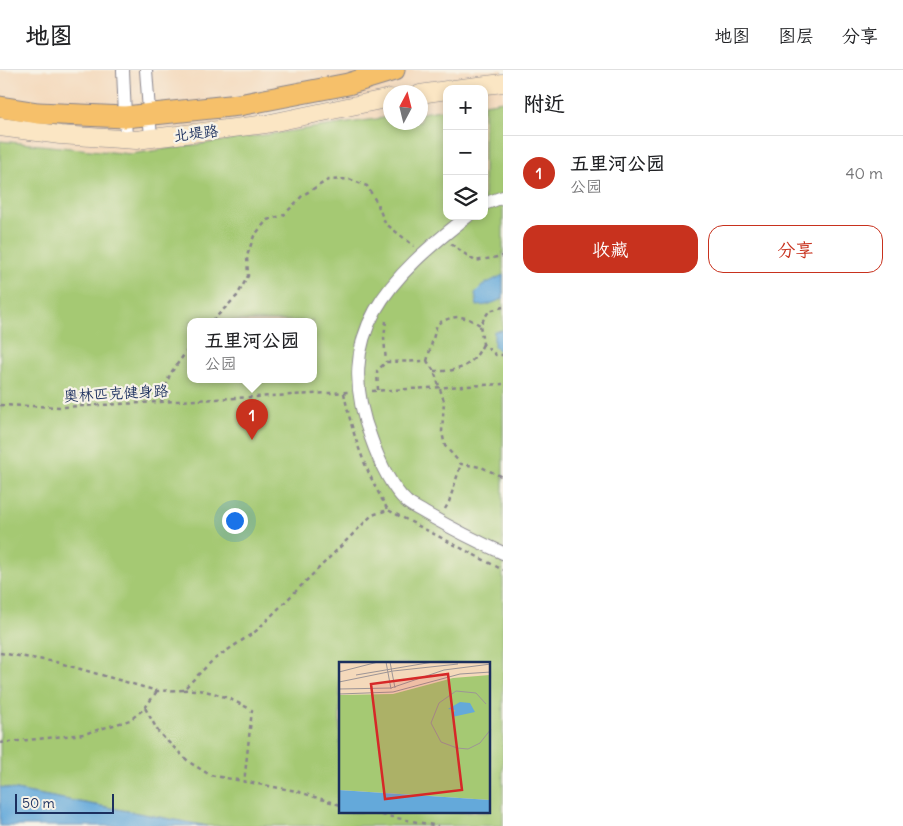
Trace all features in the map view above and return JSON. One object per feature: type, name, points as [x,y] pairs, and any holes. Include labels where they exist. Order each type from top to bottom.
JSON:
[{"type":"highway","points":[[0,107],[38,113],[125,117],[239,105],[348,84],[394,70]]},
{"type":"main road","points":[[486,85],[503,83]]},
{"type":"main road","points":[[428,93],[443,91]]},
{"type":"main road","name":"北堤路","points":[[0,127],[60,135],[126,139],[151,138],[266,124],[383,99]]},
{"type":"street","points":[[123,70],[126,139]]},
{"type":"street","points":[[146,70],[151,138]]},
{"type":"street","points":[[488,203],[503,197]]},
{"type":"street","points":[[463,220],[422,252],[387,292],[365,329],[357,373],[358,392],[363,418],[380,464],[406,501],[438,520],[503,553]]},
{"type":"path","points":[[215,318],[237,296],[248,276],[247,256],[254,236],[268,220],[284,215],[303,195],[328,180],[349,180],[367,186],[377,203],[384,223],[422,252]]},
{"type":"path","points":[[443,236],[475,261],[503,256]]},
{"type":"path","points":[[386,362],[384,338],[387,292]]},
{"type":"path","points":[[434,371],[464,367],[477,358],[483,344],[480,325],[489,311],[503,307]]},
{"type":"path","points":[[480,325],[469,318],[451,316],[437,324],[431,339],[427,361],[434,371],[444,401],[442,432],[445,446],[461,464],[481,467],[503,477]]},
{"type":"path","points":[[483,344],[496,355],[503,355]]},
{"type":"path","points":[[161,402],[170,374],[187,351]]},
{"type":"path","points":[[378,390],[377,372],[386,362],[427,361]]},
{"type":"path","name":"奥林匹克健身路","points":[[0,405],[63,407],[503,384]]},
{"type":"path","points":[[438,520],[449,502],[461,464]]},
{"type":"path","points":[[182,690],[213,660],[256,631],[372,515],[388,510],[503,570]]},
{"type":"path","points":[[0,653],[56,662],[157,691],[200,689],[226,696],[252,710],[244,783]]},
{"type":"path","points":[[0,743],[84,734],[110,728],[130,720],[145,708],[157,691]]},
{"type":"path","points":[[145,708],[159,734],[189,762],[210,775],[244,783],[296,791],[339,805]]},
{"type":"path","points":[[376,814],[438,826]]},
{"type":"green space","points":[[503,101],[503,826],[207,826],[0,787],[0,141],[131,154],[383,118],[383,130],[428,130],[428,112],[443,110],[443,220],[488,220],[488,103]]},
{"type":"water","points":[[503,275],[503,299],[487,305],[477,306],[475,293],[483,285]]},
{"type":"water","points":[[503,330],[503,351],[499,351],[494,346],[494,331]]},
{"type":"water","points":[[0,787],[207,826],[0,826]]},
{"type":"place","name":"五里河公园","points":[[252,440]]}]
